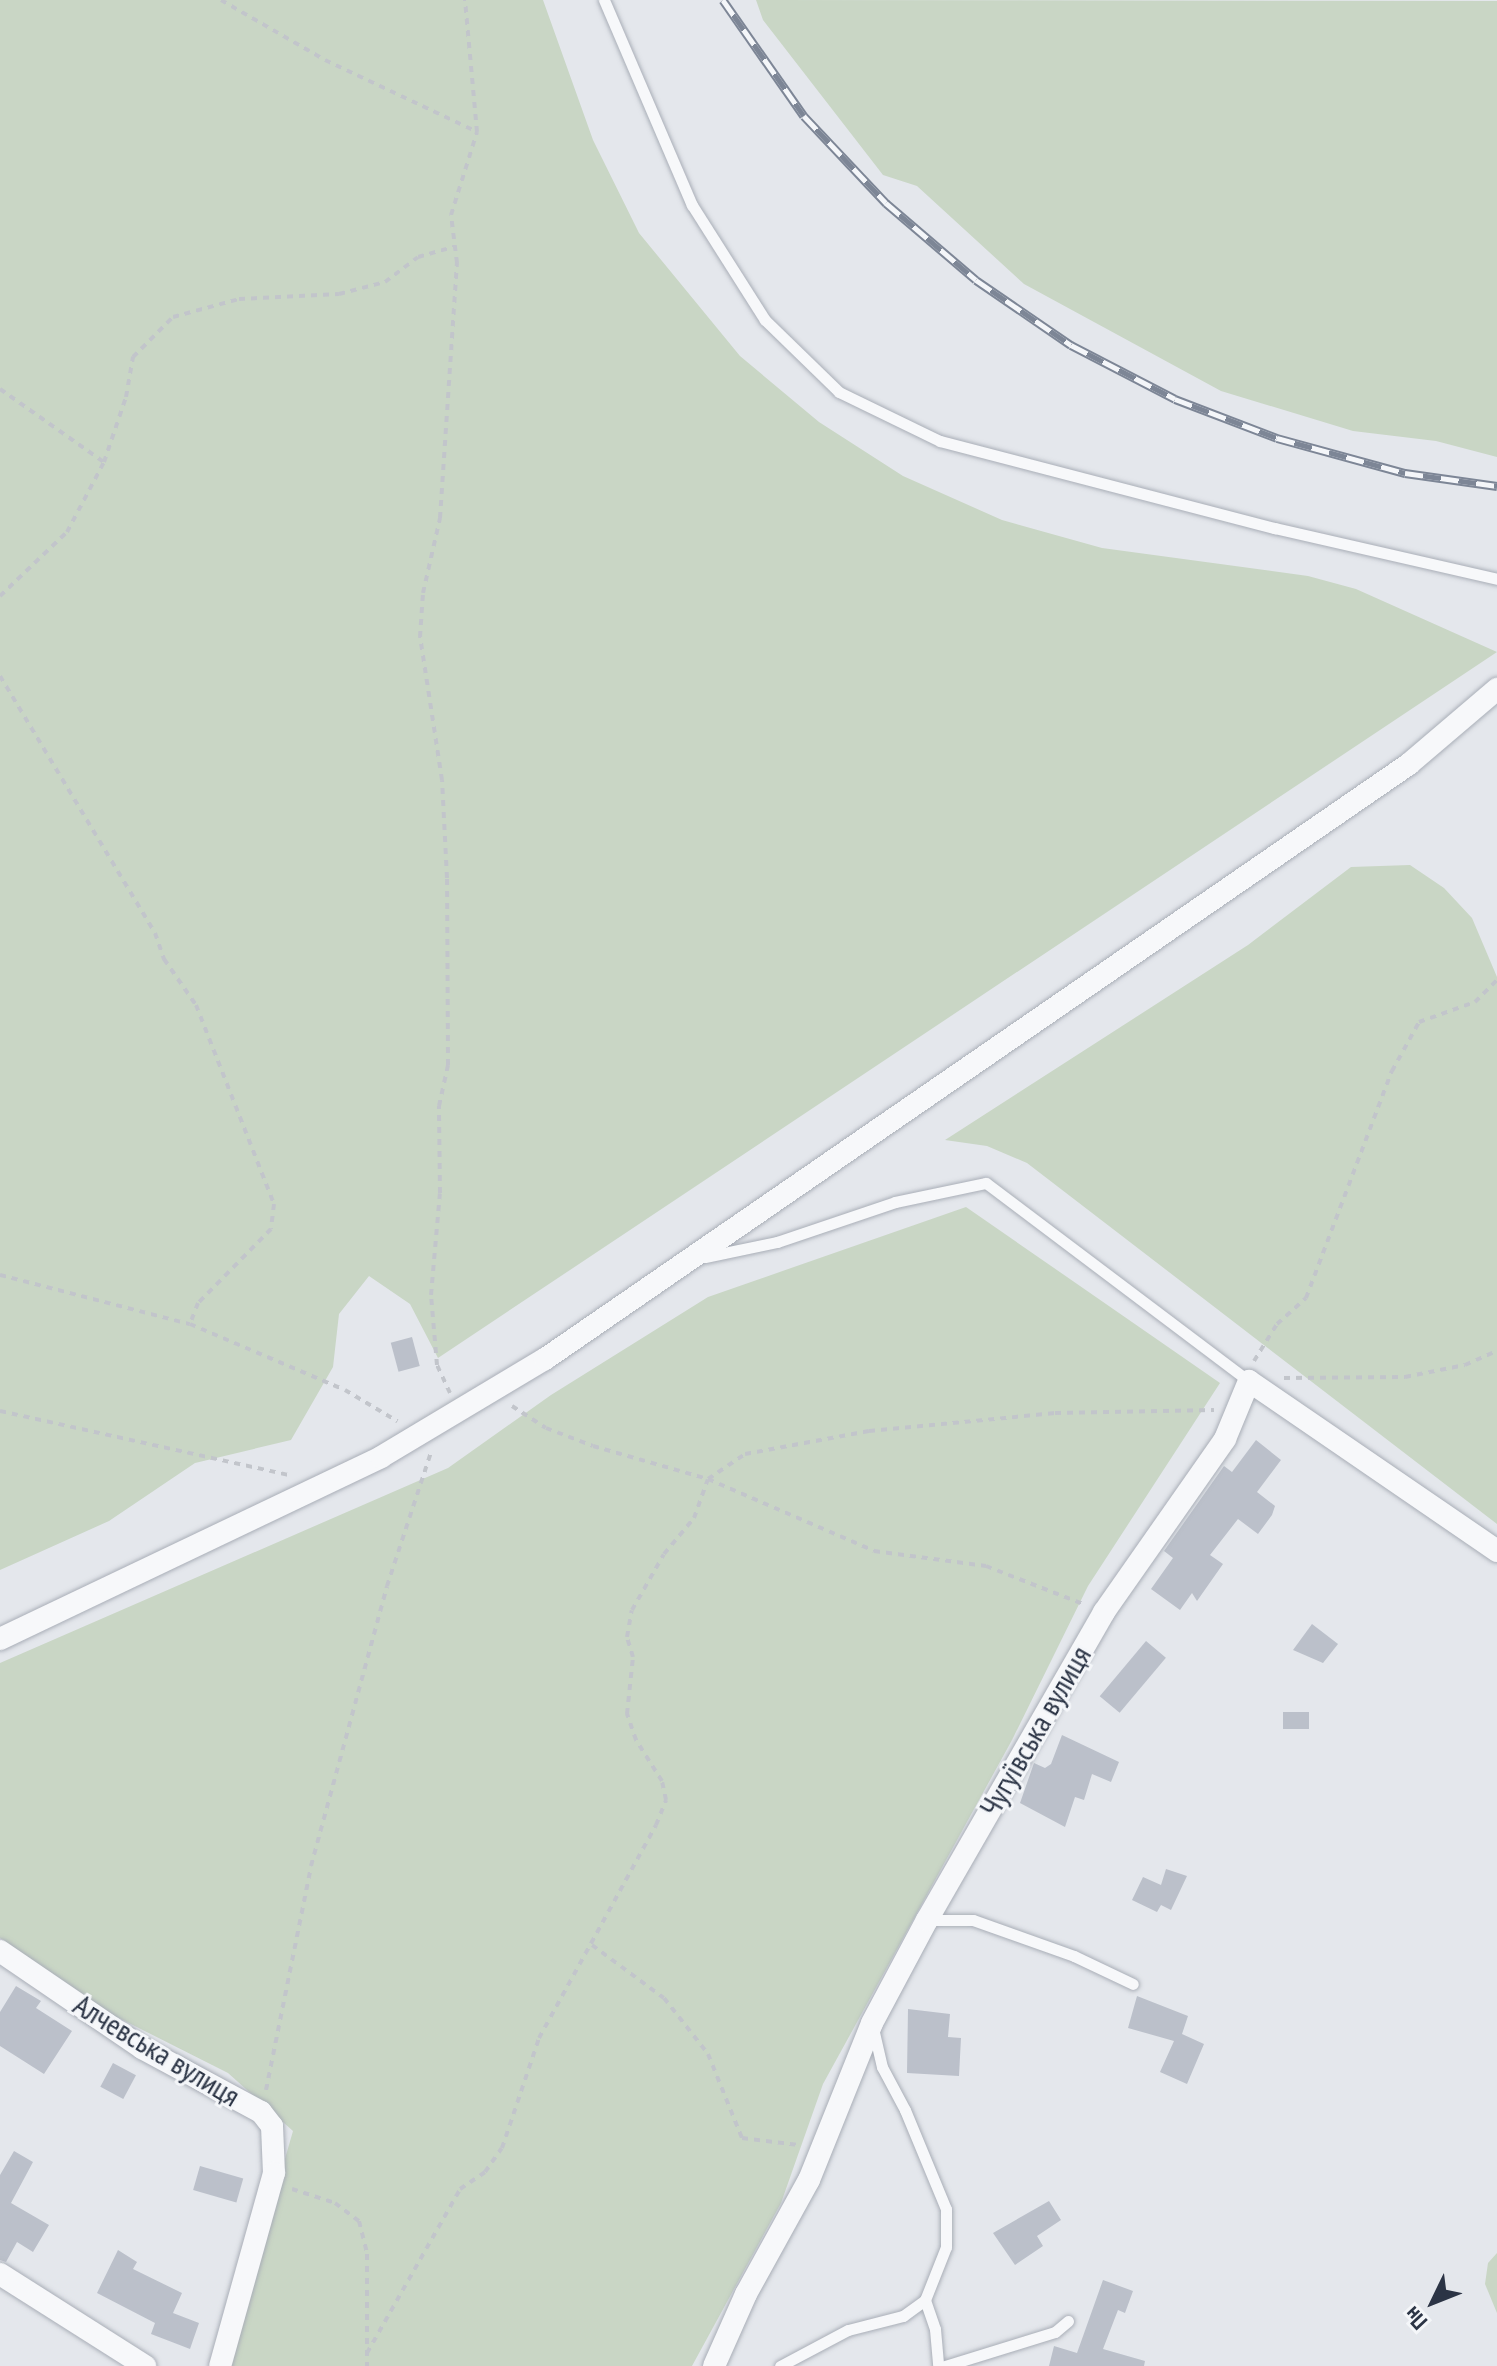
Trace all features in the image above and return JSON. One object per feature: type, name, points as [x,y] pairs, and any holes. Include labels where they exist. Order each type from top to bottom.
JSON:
[{"type":"street","points":[[0,1639],[325,1484],[419,1434],[489,1391],[692,1259],[1409,764],[1497,689]]},
{"type":"street","points":[[1243,1375],[1497,1551]]},
{"type":"street","name":"Чугуївська вулиця","points":[[714,2366],[822,2148],[872,2023],[927,1920],[1104,1612],[1225,1439],[1243,1375]]},
{"type":"street","name":"Алчевська вулиця","points":[[0,1951],[142,2048],[261,2112],[272,2126],[274,2173],[220,2366]]},
{"type":"street","points":[[0,2274],[145,2366]]},
{"type":"lane","points":[[604,0],[692,205],[765,320],[839,392],[884,419],[954,445],[1275,528],[1497,579]]},
{"type":"lane","points":[[692,1259],[777,1242],[895,1202],[986,1183],[1243,1375]]},
{"type":"lane","points":[[927,1920],[973,1920],[1074,1956],[1133,1984]]},
{"type":"lane","points":[[780,2366],[848,2330],[903,2316],[925,2300],[946,2247],[946,2209],[905,2110],[882,2067],[872,2023]]},
{"type":"lane","points":[[925,2300],[935,2329],[938,2366]]},
{"type":"lane","points":[[945,2366],[1055,2332],[1068,2321]]},
{"type":"path","points":[[221,0],[325,60],[477,132]]},
{"type":"path","points":[[261,2112],[311,1866],[387,1586],[449,1415],[437,1365],[431,1295],[440,1193],[439,1106],[448,1065],[447,878],[442,780],[420,637],[423,593],[440,518],[454,247],[451,215],[477,132],[465,0]]},
{"type":"path","points":[[0,596],[67,532],[104,462],[126,397],[133,357],[173,317],[239,299],[339,294],[385,282],[418,257],[454,247]]},
{"type":"path","points":[[0,389],[104,462]]},
{"type":"path","points":[[0,676],[155,933],[164,959],[196,1005],[274,1204],[271,1229],[198,1303],[190,1324]]},
{"type":"path","points":[[1243,1375],[1259,1358],[1277,1324],[1306,1298],[1392,1071],[1419,1022],[1475,1002],[1497,980]]},
{"type":"path","points":[[0,1275],[190,1324],[345,1390],[419,1434]]},
{"type":"path","points":[[1243,1375],[1405,1377],[1465,1365],[1497,1351]]},
{"type":"path","points":[[489,1391],[546,1428],[708,1479],[874,1551],[986,1566],[1104,1612]]},
{"type":"path","points":[[367,2353],[460,2189],[485,2172],[502,2148],[539,2038],[592,1945],[666,1800],[662,1781],[636,1740],[627,1714],[633,1657],[627,1637],[632,1610],[664,1554],[694,1518],[708,1479],[745,1454],[869,1431],[1055,1413],[1214,1410],[1221,1404]]},
{"type":"path","points":[[0,1411],[325,1484]]},
{"type":"path","points":[[592,1945],[664,1998],[708,2054],[742,2138],[822,2148]]},
{"type":"path","points":[[274,2173],[296,2192],[335,2203],[359,2221],[367,2254],[367,2366]]},
{"type":"green space","points":[[0,0],[543,0],[593,140],[639,233],[740,356],[819,422],[903,476],[1002,520],[1102,548],[1308,576],[1356,589],[1497,652],[438,1358],[410,1304],[369,1276],[339,1314],[333,1367],[291,1440],[195,1463],[109,1521],[0,1570]]},
{"type":"green space","points":[[756,0],[1497,1],[1497,457],[1436,441],[1353,431],[1221,391],[1024,284],[917,186],[883,175],[763,20]]},
{"type":"green space","points":[[1410,865],[1444,888],[1472,918],[1497,977],[1497,1524],[1027,1163],[987,1146],[945,1140],[1248,945],[1351,867]]},
{"type":"green space","points":[[966,1207],[1220,1383],[1088,1586],[1012,1740],[823,2084],[781,2203],[692,2366],[225,2366],[293,2131],[228,2073],[115,2016],[0,1938],[0,1663],[448,1468],[551,1395],[708,1297]]},
{"type":"green space","points":[[1497,2253],[1497,2313],[1485,2284],[1488,2263]]},
{"type":"building","points":[[412,1337],[420,1366],[399,1372],[391,1343]]},
{"type":"building","points":[[1256,1440],[1281,1460],[1257,1492],[1275,1506],[1272,1515],[1258,1534],[1238,1519],[1210,1555],[1223,1564],[1197,1601],[1192,1593],[1180,1610],[1151,1589],[1173,1558],[1164,1551],[1224,1466],[1232,1472]]},
{"type":"building","points":[[1312,1624],[1338,1644],[1323,1663],[1293,1650]]},
{"type":"building","points":[[1146,1641],[1166,1658],[1120,1713],[1100,1696]]},
{"type":"building","points":[[1283,1712],[1309,1712],[1309,1729],[1283,1729]]},
{"type":"building","points":[[1062,1735],[1119,1762],[1111,1782],[1092,1774],[1084,1800],[1075,1797],[1065,1827],[1020,1803],[1034,1763],[1045,1768],[1051,1764]]},
{"type":"building","points":[[1166,1869],[1187,1876],[1171,1910],[1161,1905],[1157,1912],[1132,1900],[1143,1877],[1161,1885]]},
{"type":"building","points":[[16,1986],[41,2001],[36,2008],[72,2031],[44,2074],[0,2046],[0,2012]]},
{"type":"building","points":[[1137,1996],[1188,2016],[1182,2034],[1204,2044],[1187,2084],[1160,2072],[1174,2041],[1128,2028]]},
{"type":"building","points":[[908,2009],[950,2014],[948,2037],[961,2038],[959,2076],[907,2073]]},
{"type":"building","points":[[113,2063],[136,2075],[123,2099],[100,2087]]},
{"type":"building","points":[[14,2151],[33,2162],[11,2203],[49,2225],[33,2252],[17,2242],[6,2262],[0,2260],[0,2175]]},
{"type":"building","points":[[200,2166],[243,2178],[236,2202],[193,2190]]},
{"type":"building","points":[[1049,2201],[1061,2220],[1037,2236],[1043,2246],[1015,2265],[993,2233]]},
{"type":"building","points":[[118,2250],[137,2262],[133,2269],[182,2293],[173,2313],[199,2323],[190,2349],[151,2334],[155,2323],[97,2293]]},
{"type":"building","points":[[1103,2280],[1133,2291],[1125,2313],[1118,2310],[1103,2349],[1145,2361],[1144,2366],[1049,2366],[1054,2346],[1077,2353]]},
{"type":"railway","points":[[723,0],[804,116],[886,203],[976,280],[1071,345],[1175,399],[1277,438],[1405,473],[1497,486]]}]
